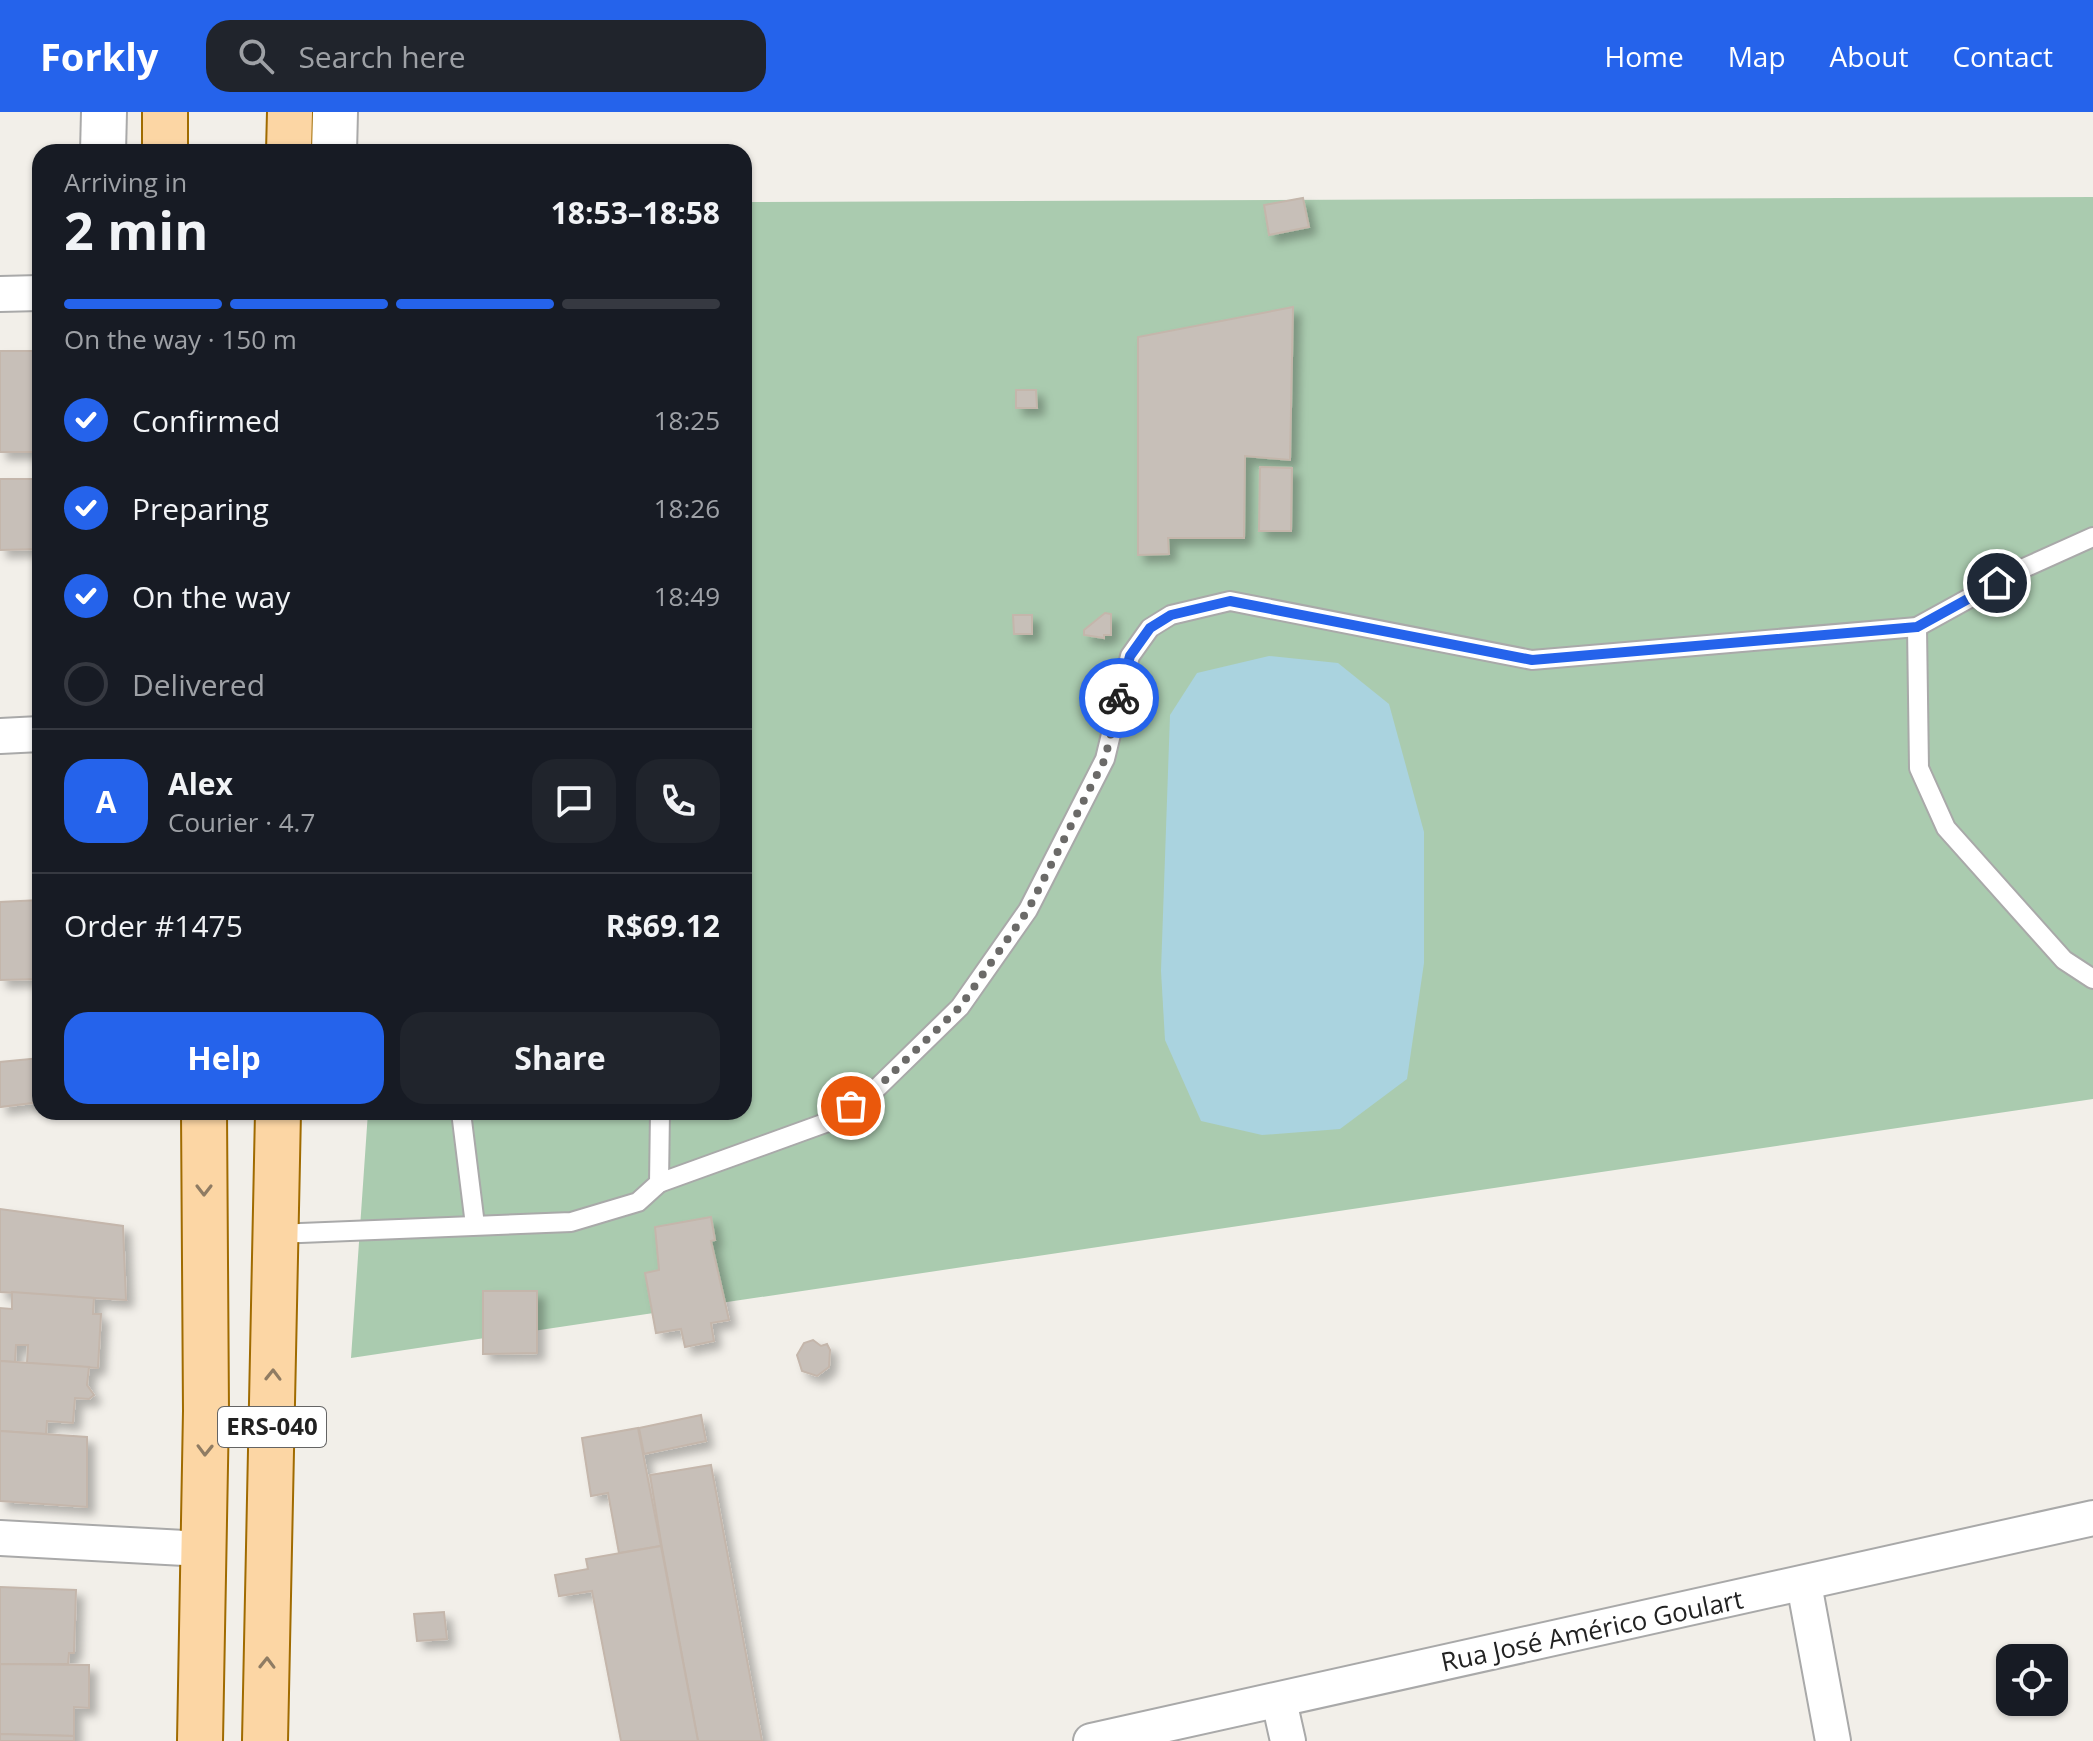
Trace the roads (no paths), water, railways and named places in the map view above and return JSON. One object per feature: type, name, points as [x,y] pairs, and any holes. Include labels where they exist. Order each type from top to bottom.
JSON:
[{"type":"main road","points":[[165,112],[165,144]]},
{"type":"main road","points":[[289,144],[290,112]]},
{"type":"main road","name":"ERS-040","points":[[200,1741],[206,1411],[204,1120]]},
{"type":"main road","name":"ERS-040","points":[[265,1741],[278,1120]]},
{"type":"street","points":[[103,144],[104,112]]},
{"type":"street","points":[[334,144],[335,112]]},
{"type":"street","points":[[0,294],[32,293]]},
{"type":"street","points":[[0,736],[32,734]]},
{"type":"street","name":"Rua José Américo Goulart","points":[[1091,1741],[2093,1518]]},
{"type":"street","points":[[0,1538],[203,1549]]},
{"type":"street","points":[[1804,1584],[1833,1741]]},
{"type":"street","points":[[1279,1701],[1288,1741]]},
{"type":"lane","points":[[276,1234],[571,1222],[638,1202],[659,1183],[828,1122],[875,1090],[960,1007],[1028,910],[1105,759],[1130,656],[1150,628],[1171,615],[1230,601],[1532,660],[1917,627],[2024,568],[2093,537]]},
{"type":"lane","points":[[1917,627],[1919,768],[1946,828],[2064,960],[2093,979]]},
{"type":"lane","points":[[462,1120],[475,1225]]},
{"type":"lane","points":[[659,1183],[660,1120]]},
{"type":"water","points":[[1269,656],[1338,663],[1389,704],[1424,832],[1424,963],[1407,1079],[1340,1129],[1262,1135],[1201,1121],[1165,1040],[1161,971],[1170,715],[1197,673]]}]
